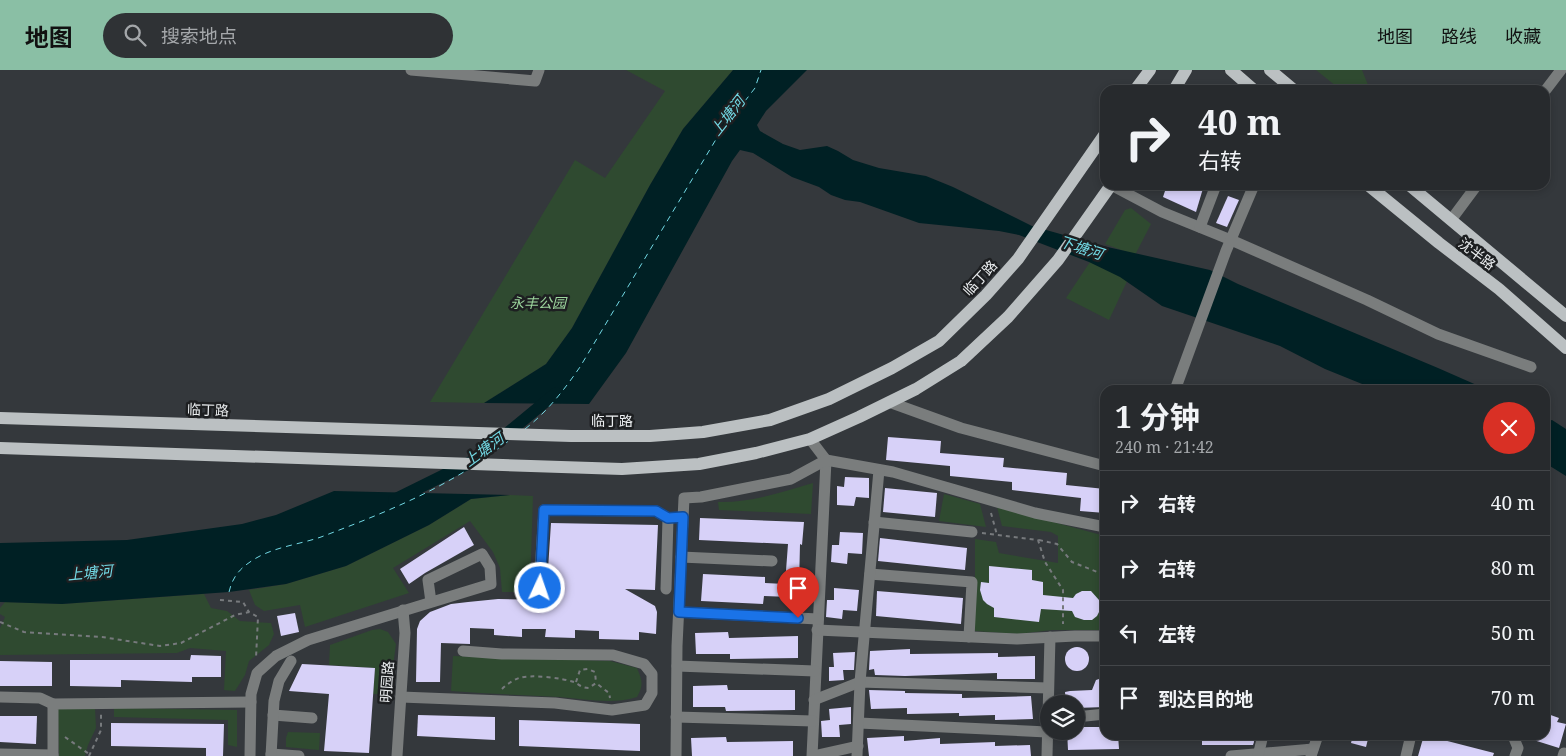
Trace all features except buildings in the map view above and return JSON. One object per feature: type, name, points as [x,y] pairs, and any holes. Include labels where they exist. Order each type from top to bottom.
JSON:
[{"type":"main road","points":[[1139,85],[1150,70]]},
{"type":"main road","points":[[1177,85],[1186,70]]},
{"type":"main road","points":[[1231,70],[1248,85]]},
{"type":"main road","points":[[1270,70],[1288,85]]},
{"type":"main road","name":"临丁路","points":[[0,418],[561,436],[650,436],[703,432],[770,420],[838,394],[892,368],[939,341],[986,295],[1018,259],[1100,141]]},
{"type":"main road","points":[[0,448],[622,469],[699,464],[756,453],[810,439],[859,418],[916,390],[961,361],[1008,317],[1058,260],[1108,190]]},
{"type":"main road","name":"沈半路","points":[[1374,190],[1499,289],[1566,348]]},
{"type":"main road","name":"沈半路","points":[[1415,190],[1566,316]]},
{"type":"street","points":[[412,70],[537,76]]},
{"type":"street","points":[[1550,85],[1561,70]]},
{"type":"street","points":[[1120,190],[1162,212],[1367,300],[1438,334],[1531,367]]},
{"type":"street","points":[[1200,227],[1214,190]]},
{"type":"street","points":[[1176,385],[1252,190]]},
{"type":"street","points":[[1451,220],[1472,190]]},
{"type":"street","points":[[889,402],[960,428],[1100,465]]},
{"type":"street","points":[[810,439],[826,460],[812,756],[857,751],[860,682],[879,470]]},
{"type":"street","points":[[676,756],[677,666],[684,498],[701,497],[791,479],[826,460],[879,470],[1036,513],[1100,526]]},
{"type":"street","points":[[540,588],[544,510],[656,511],[668,518],[683,517]]},
{"type":"street","points":[[666,589],[668,518]]},
{"type":"street","points":[[874,522],[972,532]]},
{"type":"street","points":[[250,756],[251,694],[257,673],[276,656],[308,640],[491,584],[490,567],[482,554],[428,580],[431,602]]},
{"type":"street","points":[[681,557],[772,561]]},
{"type":"street","points":[[870,574],[972,582],[969,637]]},
{"type":"street","name":"明园路","points":[[397,756],[405,634],[403,610]]},
{"type":"street","points":[[679,612],[818,624],[865,632],[1017,639],[1100,636]]},
{"type":"street","points":[[1048,695],[1050,638]]},
{"type":"street","points":[[401,697],[496,700],[612,710],[644,704],[652,693],[652,674],[644,664],[613,655],[502,654],[463,651]]},
{"type":"street","points":[[291,661],[279,681],[274,701],[271,755],[299,756]]},
{"type":"street","points":[[677,666],[815,671]]},
{"type":"street","points":[[814,700],[860,682],[1048,688]]},
{"type":"street","points":[[0,697],[40,698],[53,704],[251,702]]},
{"type":"street","points":[[0,754],[53,755],[53,704]]},
{"type":"street","points":[[1085,715],[1100,714]]},
{"type":"street","points":[[273,715],[312,718]]},
{"type":"street","points":[[676,717],[813,721]]},
{"type":"street","points":[[859,723],[1040,732]]},
{"type":"street","points":[[1047,740],[1047,756]]},
{"type":"street","points":[[1259,755],[1262,740]]},
{"type":"street","points":[[1231,756],[1312,753],[1316,740]]},
{"type":"street","points":[[1406,756],[1410,740]]},
{"type":"street","points":[[1515,740],[1518,748],[1515,756]]},
{"type":"street","points":[[1563,756],[1564,753],[1566,754]]},
{"type":"path","points":[[987,499],[997,535]]},
{"type":"path","points":[[972,532],[1057,544],[1072,562],[1100,573]]},
{"type":"path","points":[[1038,540],[1045,562],[1063,590],[1064,637]]},
{"type":"path","points":[[220,600],[242,602],[248,612],[258,617],[257,673]]},
{"type":"path","points":[[0,622],[24,632],[102,637],[160,646],[181,643],[235,615],[248,612]]},
{"type":"path","points":[[576,683],[580,670],[588,669],[595,672],[596,683],[609,693],[612,710]]},
{"type":"path","points":[[496,700],[502,688],[518,678],[560,679],[576,683],[582,688],[589,688],[596,683]]},
{"type":"path","points":[[53,728],[89,755],[101,730],[102,703]]},
{"type":"green space","name":"永丰公园","points":[[626,70],[733,70],[683,129],[650,185],[572,328],[546,364],[484,403],[430,402],[575,160],[605,178],[665,91]]},
{"type":"green space","points":[[1316,70],[1362,70],[1368,85],[1335,85]]},
{"type":"green space","points":[[1131,208],[1151,224],[1135,255],[1105,244],[1125,210]]},
{"type":"green space","points":[[1090,262],[1129,277],[1109,320],[1066,298]]},
{"type":"green space","points":[[813,483],[811,514],[719,510],[718,502],[754,499]]},
{"type":"green space","points":[[944,494],[980,504],[986,527],[939,521]]},
{"type":"green space","points":[[510,495],[533,496],[530,592],[502,592],[500,568],[493,552],[470,521],[393,568],[409,593],[305,627],[300,605],[264,611],[255,605],[249,590],[286,584],[346,566],[429,525],[471,499]]},
{"type":"green space","points":[[997,507],[1100,535],[1100,630],[1052,630],[1018,634],[975,631],[975,539],[996,542],[999,553],[1058,563],[1058,536],[1051,532],[1002,526]]},
{"type":"green space","points":[[204,594],[211,608],[227,611],[240,621],[271,623],[274,634],[269,645],[249,661],[245,675],[235,691],[224,690],[226,651],[190,648],[177,653],[0,655],[0,628],[5,617],[0,614],[0,608],[5,602],[62,604]]},
{"type":"green space","points":[[380,629],[388,632],[396,644],[389,695],[373,694],[375,668],[329,665],[330,645]]},
{"type":"green space","points":[[453,656],[610,661],[637,668],[641,679],[641,686],[637,697],[618,701],[451,691]]},
{"type":"green space","points":[[95,708],[96,728],[85,756],[59,756],[58,709]]},
{"type":"green space","points":[[114,708],[237,710],[237,747],[228,745],[228,720],[114,717]]},
{"type":"green space","points":[[288,732],[320,733],[319,750],[286,747]]},
{"type":"water","name":"下塘河","points":[[733,70],[807,70],[766,111],[757,125],[760,131],[783,144],[800,150],[827,146],[853,160],[879,168],[926,176],[953,187],[1032,226],[1103,246],[1210,270],[1238,284],[1477,385],[1365,385],[1325,369],[1280,346],[1162,306],[1120,277],[1089,262],[1019,235],[999,231],[919,223],[860,202],[845,200],[831,195],[819,187],[792,177],[753,153],[740,150],[732,161],[626,353],[589,404],[484,403],[546,364],[572,328],[650,185],[683,129]]},
{"type":"water","points":[[1550,421],[1566,429],[1566,476],[1550,466]]},
{"type":"water","points":[[334,491],[510,495],[471,499],[429,525],[346,566],[286,584],[229,592],[62,604],[0,602],[0,543],[127,540],[242,524],[276,515]]},
{"type":"waterway","name":"上塘河","points":[[394,500],[475,460],[556,393]]},
{"type":"ferry route","points":[[525,429],[555,400],[580,367],[718,136],[755,88],[761,70]]},
{"type":"ferry route","points":[[485,458],[510,440]]},
{"type":"ferry route","points":[[229,592],[239,572],[258,557],[321,537],[377,515],[432,490],[467,470]]},
{"type":"route","points":[[540,588],[544,510],[656,511],[668,518],[683,517],[679,612],[798,618]]}]
